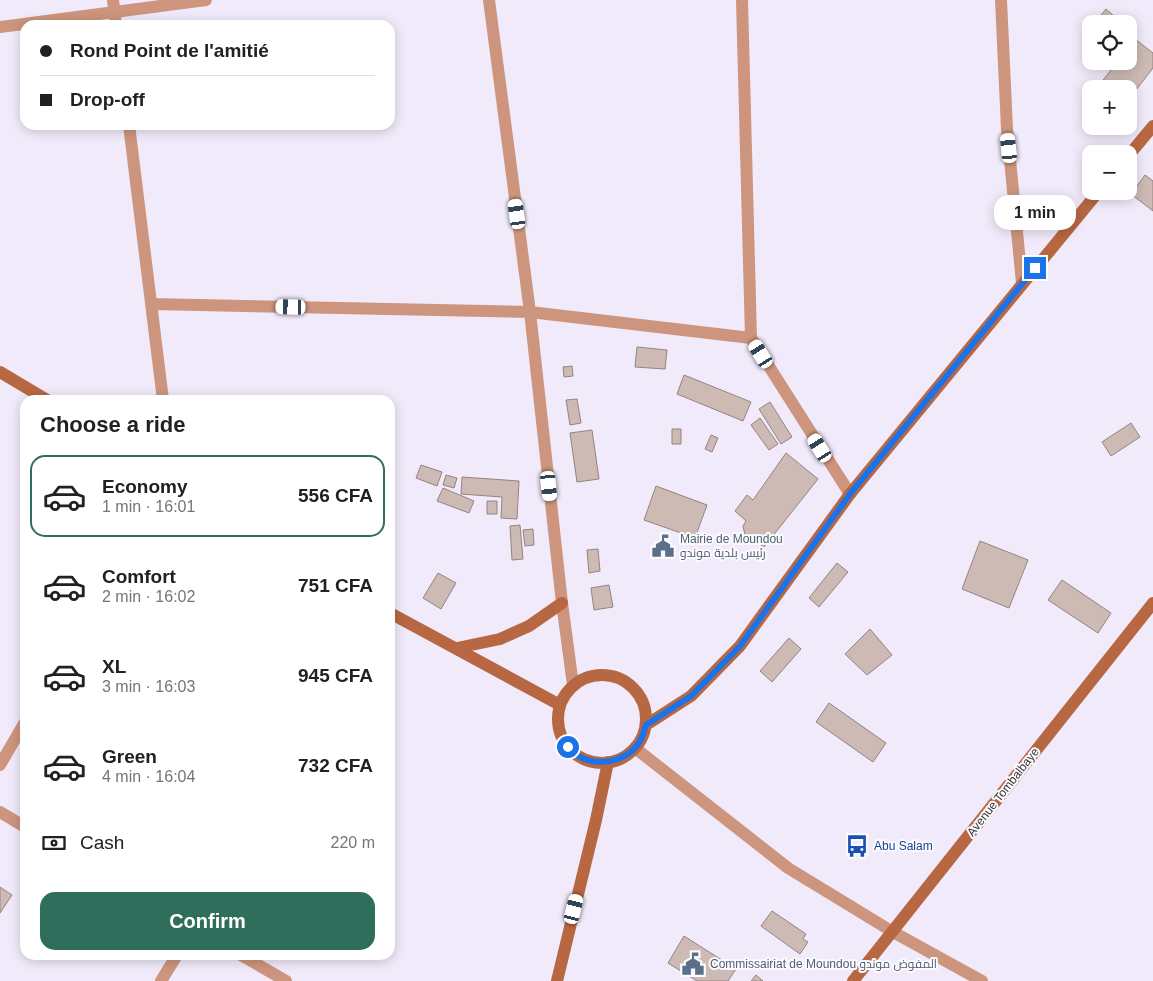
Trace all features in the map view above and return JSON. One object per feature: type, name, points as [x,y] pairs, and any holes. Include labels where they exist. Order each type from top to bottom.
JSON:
[{"type":"street","points":[[38,20],[114,6],[206,0]]},
{"type":"street","points":[[489,0],[530,312],[573,685]]},
{"type":"street","points":[[742,0],[751,338],[850,494]]},
{"type":"street","points":[[1001,0],[1007,129],[1022,284]]},
{"type":"street","points":[[114,6],[115,20]]},
{"type":"street","points":[[0,27],[20,23]]},
{"type":"street","points":[[1137,145],[1153,126]]},
{"type":"street","points":[[130,130],[162,395]]},
{"type":"street","points":[[646,725],[691,696],[740,646],[850,494],[1092,200]]},
{"type":"street","points":[[152,304],[530,312],[751,338]]},
{"type":"street","points":[[0,372],[39,395]]},
{"type":"street","points":[[457,648],[500,639],[529,626],[562,602]]},
{"type":"street","name":"Avenue Tombalbaye","points":[[853,981],[1153,603]]},
{"type":"street","points":[[395,616],[560,705]]},
{"type":"street","points":[[606,675],[623,680],[637,692],[644,708],[646,725],[642,738],[635,748],[623,758],[608,762],[593,762],[579,757],[568,747],[560,734],[558,719],[560,705],[565,694],[573,685],[589,676],[606,675]]},
{"type":"street","points":[[0,765],[20,731]]},
{"type":"street","points":[[635,748],[788,868],[893,932],[982,981]]},
{"type":"street","points":[[557,981],[608,762]]},
{"type":"street","points":[[0,812],[20,824]]},
{"type":"street","points":[[161,981],[174,960]]},
{"type":"street","points":[[250,960],[286,981]]},
{"type":"building","points":[[1106,9],[1113,15],[1101,15]]},
{"type":"building","points":[[1137,41],[1153,53],[1153,68],[1137,89],[1137,80],[1103,80],[1111,70],[1137,70]]},
{"type":"building","points":[[1145,175],[1153,181],[1153,211],[1137,199],[1137,186]]},
{"type":"building","points":[[637,347],[667,350],[665,369],[635,367]]},
{"type":"building","points":[[572,366],[573,376],[564,377],[563,367]]},
{"type":"building","points":[[684,375],[751,402],[743,421],[677,394]]},
{"type":"building","points":[[577,399],[581,423],[570,425],[566,400]]},
{"type":"building","points":[[770,402],[792,437],[781,444],[759,409]]},
{"type":"building","points":[[760,418],[778,444],[769,450],[751,425]]},
{"type":"building","points":[[1131,423],[1140,437],[1111,456],[1102,442]]},
{"type":"building","points":[[672,429],[681,429],[681,444],[672,444]]},
{"type":"building","points":[[592,430],[599,479],[577,482],[570,433]]},
{"type":"building","points":[[711,435],[718,438],[712,452],[705,449]]},
{"type":"building","points":[[786,453],[818,479],[764,547],[745,535],[743,526],[746,521],[735,511],[747,495],[753,500]]},
{"type":"building","points":[[421,465],[442,472],[437,486],[416,478]]},
{"type":"building","points":[[446,475],[457,478],[454,488],[443,485]]},
{"type":"building","points":[[462,477],[519,481],[517,519],[501,518],[502,497],[461,494]]},
{"type":"building","points":[[656,486],[707,505],[695,538],[644,520]]},
{"type":"building","points":[[443,488],[474,501],[469,513],[437,501]]},
{"type":"building","points":[[487,501],[497,501],[497,514],[487,514]]},
{"type":"building","points":[[520,525],[523,559],[512,560],[510,526]]},
{"type":"building","points":[[533,529],[534,545],[525,546],[523,530]]},
{"type":"building","points":[[980,541],[1028,560],[1009,608],[962,589]]},
{"type":"building","points":[[598,549],[600,571],[589,573],[587,550]]},
{"type":"building","points":[[837,563],[848,572],[819,607],[809,598]]},
{"type":"building","points":[[438,573],[456,583],[441,609],[423,598]]},
{"type":"building","points":[[1062,580],[1111,613],[1098,633],[1048,600]]},
{"type":"building","points":[[609,585],[613,607],[594,610],[591,588]]},
{"type":"building","points":[[870,629],[892,655],[867,675],[845,654]]},
{"type":"building","points":[[789,638],[801,649],[772,682],[760,671]]},
{"type":"building","points":[[829,703],[886,743],[873,762],[816,722]]},
{"type":"building","points":[[0,887],[12,895],[0,913]]},
{"type":"building","points":[[772,911],[806,934],[803,939],[808,942],[800,954],[761,926]]},
{"type":"building","points":[[684,936],[736,969],[728,981],[697,981],[668,963]]},
{"type":"building","points":[[756,975],[763,981],[751,981]]},
{"type":"place","name":"Mairie de Moundou رئيس بلدية موندو","points":[[663,546]]},
{"type":"place","name":"Abu Salam","points":[[857,846]]},
{"type":"place","name":"Commissairiat de Moundou المفوض موندو","points":[[693,964]]},
{"type":"route","points":[[568,747],[579,757],[593,762],[608,762],[623,758],[635,748],[642,738],[646,725],[691,696],[740,646],[850,494],[1035,268]]}]
